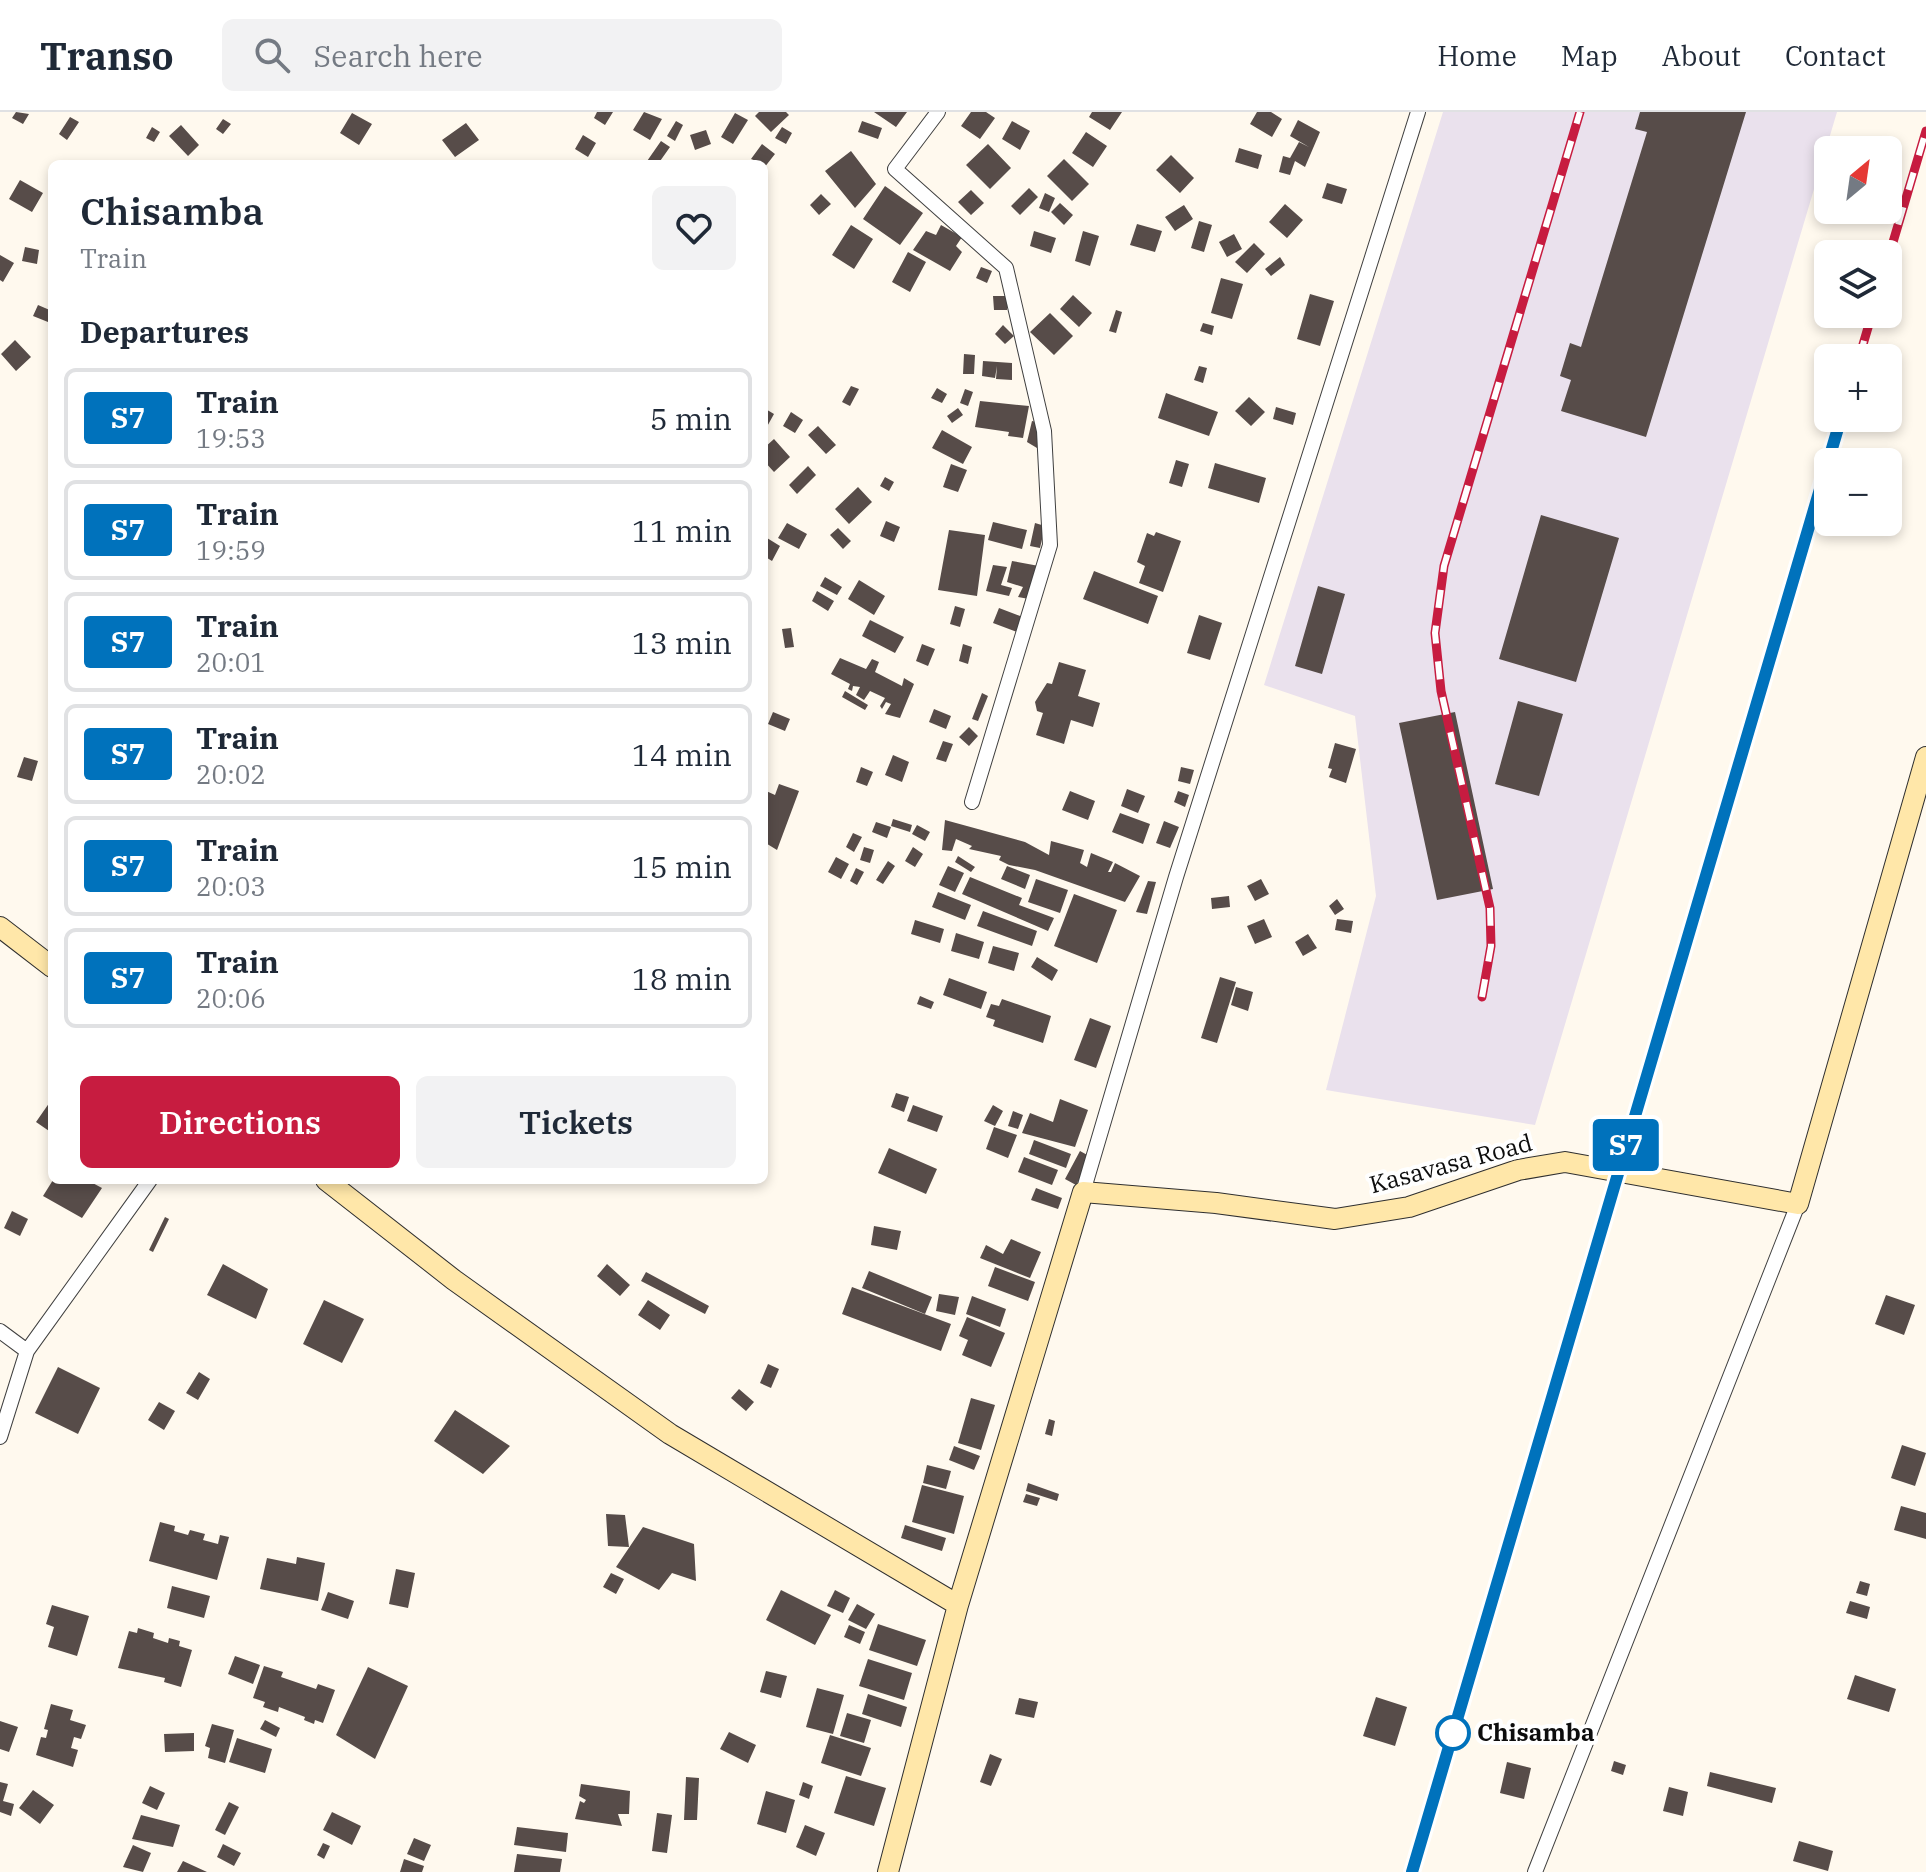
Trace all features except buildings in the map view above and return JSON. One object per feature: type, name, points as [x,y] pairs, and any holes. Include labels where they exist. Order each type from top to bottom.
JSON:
[{"type":"street","points":[[938,112],[895,169],[1006,268],[1044,431],[1050,545],[972,802]]},
{"type":"street","points":[[888,1872],[958,1605],[1176,877],[1418,112]]},
{"type":"street","points":[[1535,1872],[1798,1204],[1926,757]]},
{"type":"street","points":[[0,927],[48,964]]},
{"type":"street","name":"Kasavasa Road","points":[[1083,1192],[1216,1203],[1335,1219],[1409,1207],[1518,1170],[1565,1162],[1798,1204]]},
{"type":"street","points":[[0,1437],[27,1351],[147,1184]]},
{"type":"street","points":[[331,1184],[454,1280],[670,1434],[958,1605]]},
{"type":"street","points":[[0,1331],[27,1351]]},
{"type":"shaded area","points":[[1443,112],[1837,112],[1830,136],[1814,136],[1814,189],[1535,1125],[1326,1090],[1376,896],[1355,716],[1264,685]]},
{"type":"railway","points":[[1482,997],[1491,946],[1490,908],[1441,691],[1435,633],[1444,566],[1580,112]]},
{"type":"railway","points":[[1894,240],[1926,131]]},
{"type":"railway","points":[[1863,344],[1868,328]]},
{"type":"railway","points":[[1412,1872],[1837,432]]},
{"type":"train","name":"S7","points":[[1412,1872],[1837,432]]},
{"type":"place","name":"Chisamba","points":[[1453,1733]]}]
